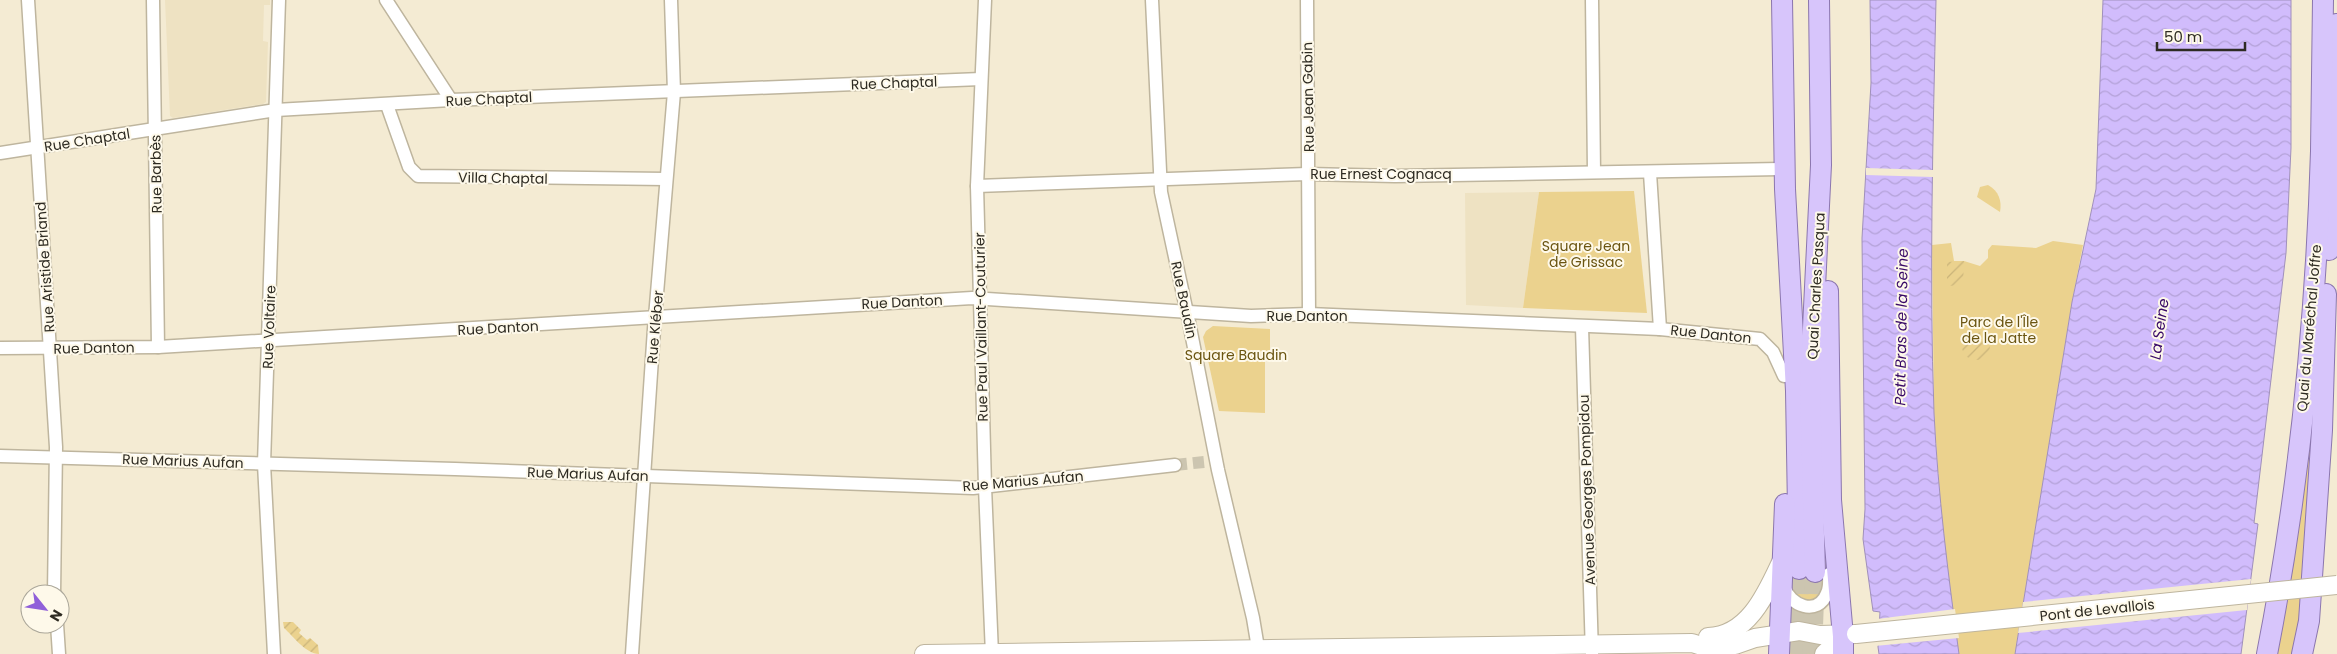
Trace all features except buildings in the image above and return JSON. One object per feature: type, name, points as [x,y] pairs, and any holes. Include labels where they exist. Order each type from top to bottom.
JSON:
[{"type":"main road","name":"Quai Charles Pasqua","points":[[1782,0],[1785,169],[1796,391],[1795,568]]},
{"type":"main road","name":"Quai Charles Pasqua","points":[[1795,568],[1810,389],[1817,269],[1821,165],[1819,0]]},
{"type":"main road","name":"Quai du Maréchal Joffre","points":[[2267,654],[2288,524],[2303,406],[2318,211],[2323,0]]},
{"type":"main road","name":"Quai du Maréchal Joffre","points":[[2302,654],[2309,621],[2330,405],[2326,302],[2332,219],[2336,108],[2336,0]]},
{"type":"main road","points":[[1817,269],[1828,287],[1833,539],[1848,641],[1824,654]]},
{"type":"main road","points":[[1778,654],[1779,634],[1795,568],[1785,524],[1783,312],[1791,297]]},
{"type":"main road","points":[[924,654],[1524,650],[1592,649],[1692,643],[1704,637],[1727,635],[1738,628],[1795,568]]},
{"type":"main road","name":"Pont de Levallois","points":[[1692,643],[1702,646],[1735,645],[1779,634],[1804,631],[1848,641],[2337,585]]},
{"type":"street","name":"Rue Aristide Briand","points":[[28,0],[36,148],[51,349],[56,457],[54,584]]},
{"type":"street","name":"Rue Barbès","points":[[153,0],[158,347]]},
{"type":"street","name":"Rue Voltaire","points":[[274,654],[264,464],[280,0]]},
{"type":"street","points":[[386,0],[451,100]]},
{"type":"street","name":"Rue Kléber","points":[[632,654],[674,92],[671,0]]},
{"type":"street","name":"Rue Paul Vaillant-Couturier","points":[[985,0],[977,186],[985,487],[992,654]]},
{"type":"street","name":"Rue Baudin","points":[[1152,0],[1160,180],[1187,311],[1210,461],[1253,618],[1259,652]]},
{"type":"street","name":"Rue Jean Gabin","points":[[1307,0],[1309,314]]},
{"type":"street","points":[[1592,0],[1594,172]]},
{"type":"street","name":"Rue Chaptal","points":[[0,153],[276,110],[451,100],[981,79]]},
{"type":"street","name":"Villa Chaptal","points":[[388,105],[409,167],[418,176],[666,179]]},
{"type":"street","name":"Rue Ernest Cognacq","points":[[977,186],[1307,174],[1395,176],[1594,172],[1650,173],[1785,169]]},
{"type":"street","points":[[1650,173],[1660,329]]},
{"type":"street","name":"Rue Danton","points":[[0,348],[158,347],[980,298],[1251,316],[1309,314],[1660,329],[1760,339],[1773,352],[1784,376]]},
{"type":"street","name":"Avenue Georges Pompidou","points":[[1582,327],[1592,649]]},
{"type":"street","points":[[2303,406],[2330,405]]},
{"type":"street","name":"Rue Marius Aufan","points":[[0,456],[985,487],[1175,465]]},
{"type":"street","points":[[1795,568],[1785,589],[1792,600],[1803,607],[1817,605],[1824,600],[1828,591],[1833,539]]},
{"type":"street","points":[[57,634],[59,654]]},
{"type":"shaded area","points":[[165,0],[270,0],[270,5],[264,5],[263,41],[268,42],[266,102],[173,118],[170,116]]},
{"type":"shaded area","points":[[1539,192],[1523,308],[1466,305],[1465,193]]},
{"type":"green space","points":[[1988,185],[1995,190],[1999,197],[2001,204],[2000,212],[1977,197],[1980,187]]},
{"type":"green space","name":"Square Jean de Grissac","points":[[1634,191],[1647,313],[1523,308],[1539,192]]},
{"type":"green space","name":"Parc de l'Île de la Jatte","points":[[2053,241],[2083,245],[2072,302],[2015,654],[1959,654],[1943,541],[1934,413],[1932,245],[1951,243],[1954,261],[1964,261],[1980,266],[1988,258],[1988,250],[1992,245],[2036,248]]},
{"type":"green space","points":[[1964,261],[1963,285],[1947,286],[1947,262]]},
{"type":"green space","name":"Square Baudin","points":[[1213,326],[1270,329],[1270,352],[1265,353],[1265,413],[1219,411],[1203,337],[1206,331]]},
{"type":"green space","points":[[1976,332],[1986,336],[1990,346],[1986,356],[1976,360],[1966,356],[1962,346],[1966,336]]},
{"type":"green space","points":[[2307,428],[2316,429],[2297,654],[2273,654]]},
{"type":"green space","points":[[1824,576],[1824,590],[1814,600],[1806,602],[1791,591],[1791,577],[1805,587],[1818,584]]},
{"type":"green space","points":[[283,622],[293,622],[301,630],[299,633],[307,640],[310,638],[318,645],[319,654],[309,651],[300,644],[284,628]]},
{"type":"green space","points":[[1798,638],[1822,644],[1816,654],[1788,654],[1791,644]]},
{"type":"water","name":"Petit Bras de la Seine","points":[[1870,0],[1936,0],[1932,258],[1934,413],[1944,534],[1959,654],[1879,654],[1880,612],[1873,611],[1863,539],[1865,509],[1862,238],[1871,83]]},
{"type":"water","name":"La Seine","points":[[2103,0],[2291,0],[2291,148],[2286,253],[2254,523],[2258,524],[2241,654],[2015,654],[2072,302],[2096,189]]},
{"type":"pier","points":[[1866,168],[1933,170],[1933,177],[1866,175]]},
{"type":"pier","points":[[2251,579],[2247,610],[2018,633],[2023,602]]},
{"type":"pier","points":[[1955,609],[1959,638],[1875,646],[1877,619]]},
{"type":"tunnel","points":[[1175,465],[1204,462]]},
{"type":"tunnel","points":[[1797,654],[1799,569]]},
{"type":"tunnel","points":[[1812,654],[1815,572]]}]
